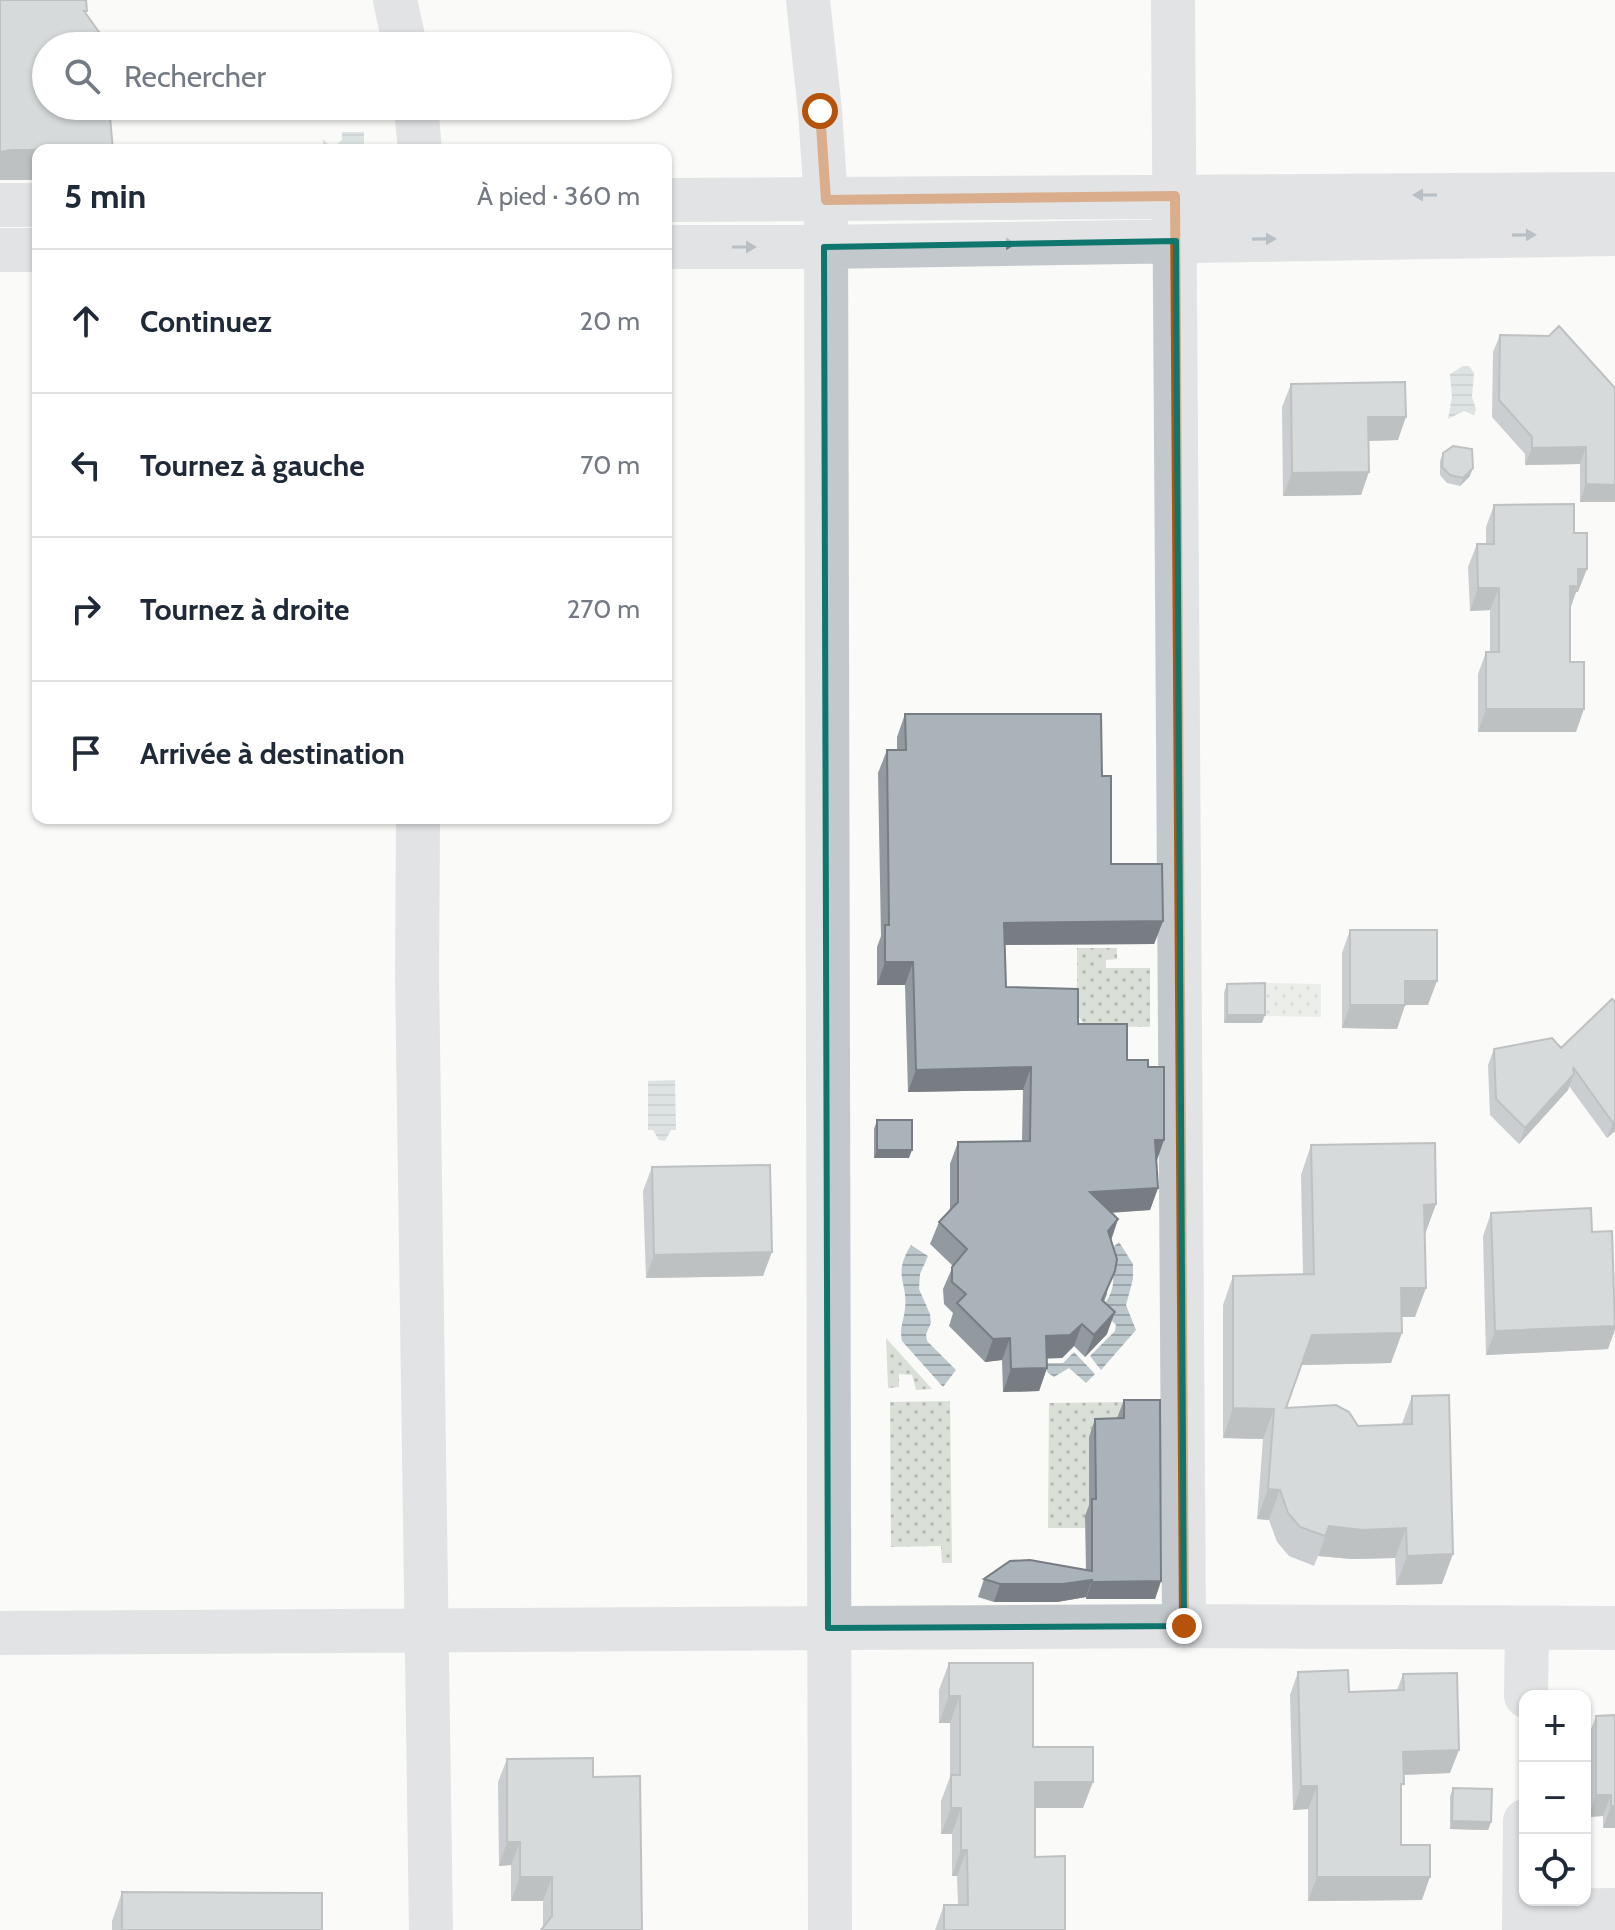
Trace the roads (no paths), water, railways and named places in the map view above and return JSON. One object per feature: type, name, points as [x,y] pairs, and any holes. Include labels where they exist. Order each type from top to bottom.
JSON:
[{"type":"street","points":[[395,0],[402,32]]},
{"type":"street","points":[[808,0],[826,200],[830,1930]]},
{"type":"street","points":[[1173,0],[1184,1626]]},
{"type":"street","points":[[417,120],[419,144]]},
{"type":"street","points":[[672,200],[1615,194]]},
{"type":"street","points":[[0,205],[32,205]]},
{"type":"street","points":[[672,247],[1615,234]]},
{"type":"street","points":[[0,250],[32,250]]},
{"type":"street","points":[[418,824],[417,975],[431,1930]]},
{"type":"street","points":[[0,1633],[1184,1626],[1615,1628]]},
{"type":"street","points":[[1526,1690],[1527,1628]]},
{"type":"street","points":[[1525,1834],[1524,1920],[1615,1910]]}]
